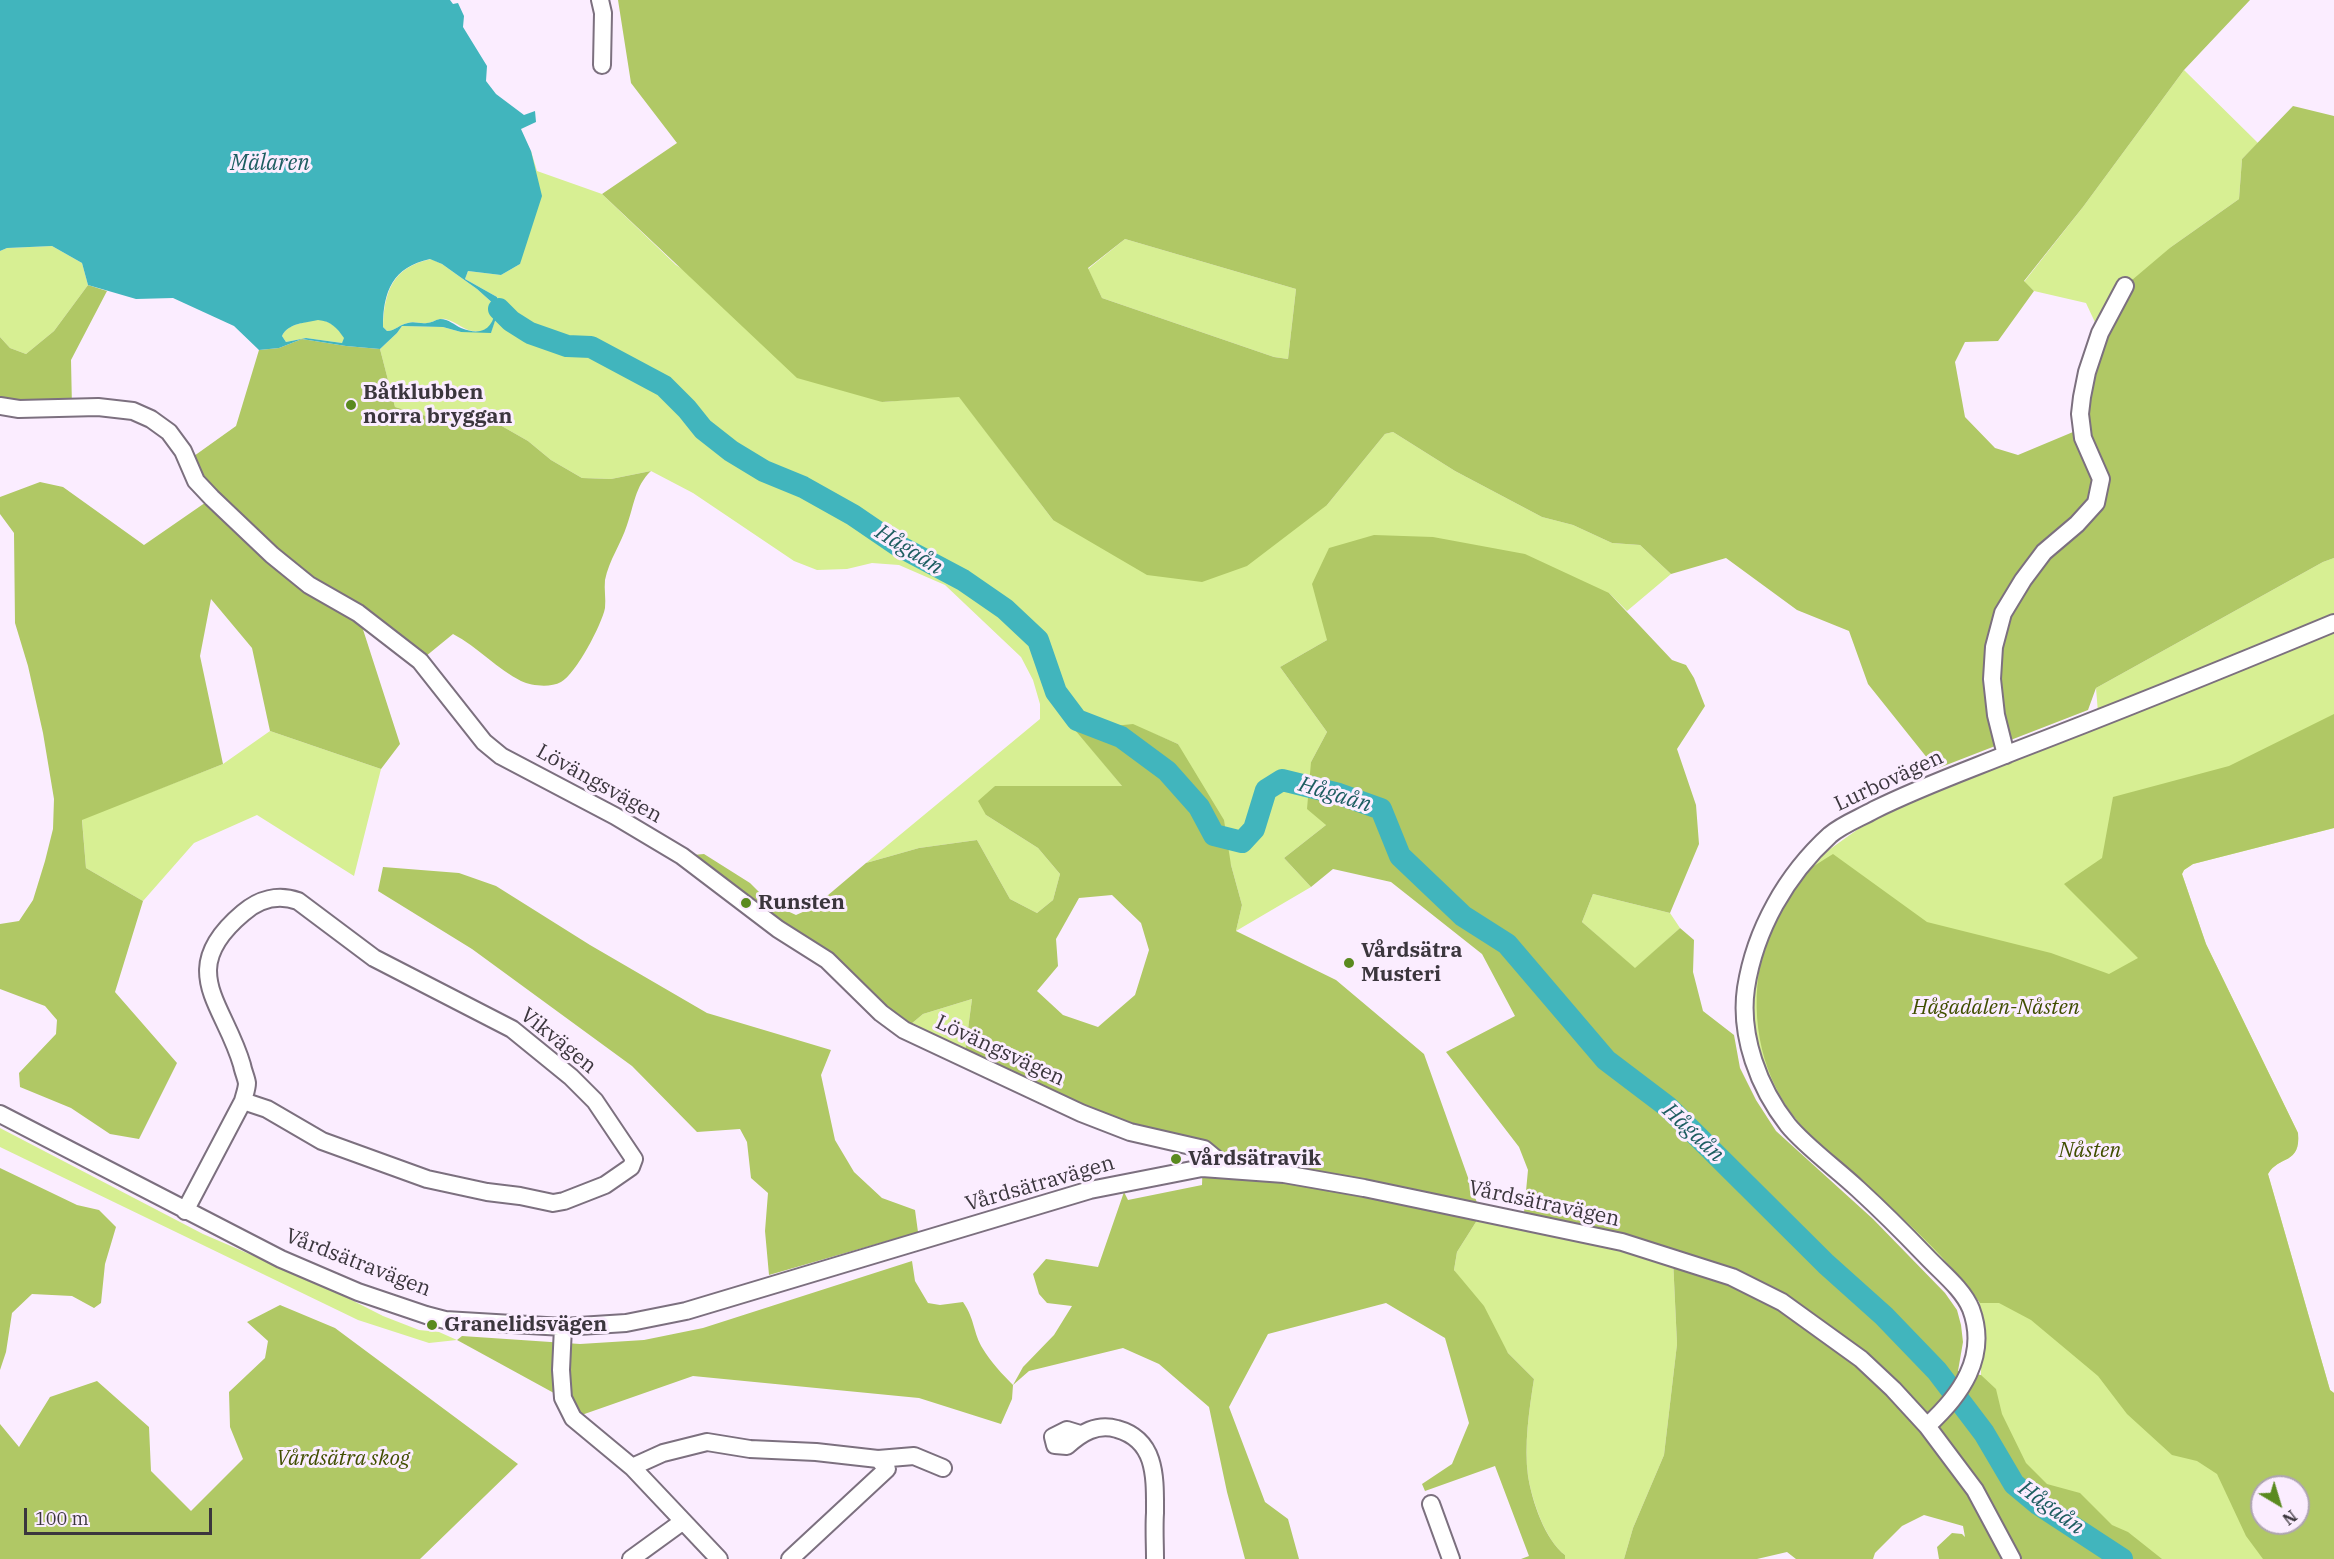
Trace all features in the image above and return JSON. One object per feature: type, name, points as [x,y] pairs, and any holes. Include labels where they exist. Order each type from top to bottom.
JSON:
[{"type":"street","points":[[600,0],[603,13],[602,65]]},
{"type":"street","points":[[2006,755],[1995,715],[1992,679],[1994,646],[2003,613],[2023,580],[2044,552],[2077,524],[2096,503],[2101,479],[2084,438],[2080,414],[2082,397],[2087,372],[2100,333],[2125,286]]},
{"type":"street","name":"Lövängsvägen","points":[[0,406],[47,409],[98,407],[133,411],[151,419],[169,432],[183,451],[196,481],[212,498],[272,555],[309,585],[358,613],[420,661],[484,742],[501,756],[615,816],[681,856],[778,929],[827,960],[880,1013],[904,1030],[1081,1113],[1130,1132],[1204,1149],[1227,1168]]},
{"type":"street","name":"Lurbovägen","points":[[1927,1426],[1946,1408],[1966,1382],[1975,1355],[1975,1320],[1970,1306],[1958,1289],[1886,1215],[1790,1126],[1769,1096],[1754,1064],[1747,1030],[1745,993],[1751,961],[1763,927],[1807,859],[1832,834],[1888,803],[2163,694],[2334,623]]},
{"type":"street","name":"Vikvägen","points":[[185,1211],[243,1101],[247,1084],[238,1054],[210,991],[208,979],[211,957],[226,927],[246,910],[270,897],[298,901],[374,958],[512,1029],[572,1077],[595,1101],[634,1159],[631,1167],[605,1185],[553,1203],[427,1179],[322,1141],[267,1108],[243,1101]]},
{"type":"street","name":"Vårdsätravägen","points":[[0,1114],[281,1259],[332,1282],[445,1320],[562,1327],[626,1323],[686,1311],[1090,1190],[1202,1168],[1227,1168],[1284,1174],[1364,1188],[1622,1242],[1732,1277],[1782,1302],[1852,1353],[1893,1389],[1927,1426],[1975,1490],[2012,1559]]},
{"type":"street","points":[[562,1327],[563,1398],[573,1418],[632,1467],[719,1559]]},
{"type":"street","points":[[1080,1434],[1109,1427],[1128,1432],[1146,1449],[1155,1474],[1155,1559]]},
{"type":"street","points":[[632,1467],[663,1453],[708,1442],[750,1449],[816,1452],[878,1459],[914,1456],[943,1468]]},
{"type":"street","points":[[790,1559],[886,1468],[878,1459]]},
{"type":"street","points":[[1431,1504],[1451,1559]]},
{"type":"street","points":[[631,1559],[682,1522]]},
{"type":"green space","points":[[618,0],[2250,0],[2184,70],[2083,207],[2024,281],[2034,291],[1998,341],[1965,342],[1955,362],[1965,417],[1995,448],[2018,455],[2073,432],[2125,286],[2171,247],[2239,199],[2242,159],[2293,106],[2334,116],[2334,558],[2096,688],[2088,710],[1936,769],[1868,684],[1849,631],[1797,610],[1726,558],[1671,574],[1640,545],[1612,543],[1573,525],[1542,517],[1455,471],[1393,432],[1385,434],[1327,505],[1247,566],[1202,582],[1147,575],[1053,520],[959,397],[882,402],[797,378],[602,194],[677,143],[631,83]],"holes":[[[1125,239],[1296,289],[1288,359],[1274,357],[1102,298],[1088,268]]]},
{"type":"green space","points":[[2184,70],[2258,143],[2242,159],[2239,199],[2171,247],[2100,333],[2086,303],[2034,291],[2024,282],[2083,207]]},
{"type":"green space","points":[[531,151],[537,171],[602,194],[676,265],[882,402],[959,396],[1053,520],[1327,505],[1385,434],[1393,432],[1455,471],[1542,517],[1573,525],[1612,543],[1640,545],[1671,574],[1627,611],[1609,593],[1327,640],[1280,667],[1327,732],[1311,762],[1326,825],[1284,858],[1311,887],[1236,931],[1242,905],[1231,865],[1178,744],[1133,725],[1076,730],[1123,787],[995,786],[986,815],[1038,848],[1060,874],[1053,900],[1037,913],[1010,899],[977,840],[919,848],[866,863],[1040,719],[1040,704],[1033,680],[1021,657],[945,585],[899,565],[872,563],[847,569],[817,570],[794,561],[693,493],[651,471],[611,479],[582,478],[500,425],[461,426],[395,407],[380,349],[402,326],[443,327],[461,332],[491,332],[499,309],[497,297],[465,279],[468,271],[501,275],[520,264]]},
{"type":"green space","points":[[1125,239],[1296,289],[1288,359],[1274,357],[1102,298],[1088,269]]},
{"type":"green space","points":[[52,246],[82,263],[88,285],[54,331],[26,354],[10,348],[0,337],[0,251],[7,248]]},
{"type":"green space","points":[[431,259],[442,264],[477,289],[496,306],[490,326],[473,331],[442,319],[429,323],[410,322],[390,331],[383,327],[386,302],[393,282],[408,268]]},
{"type":"green space","points":[[88,285],[107,291],[71,360],[72,408],[0,406],[0,337],[10,348],[26,354],[54,331]]},
{"type":"green space","points":[[318,319],[327,321],[336,328],[345,338],[342,343],[306,338],[286,342],[282,336],[288,328]]},
{"type":"green space","points":[[302,339],[380,349],[395,407],[461,426],[500,425],[582,478],[611,479],[651,471],[641,483],[607,573],[605,608],[599,625],[581,659],[561,682],[541,686],[521,681],[453,634],[420,661],[358,614],[400,744],[381,769],[270,731],[252,648],[211,599],[200,656],[223,764],[82,820],[86,868],[143,901],[115,992],[177,1063],[139,1139],[110,1134],[71,1108],[20,1087],[19,1073],[56,1034],[57,1020],[45,1006],[0,989],[0,924],[19,921],[33,900],[53,829],[54,799],[43,733],[28,666],[15,623],[14,533],[0,514],[0,497],[40,482],[63,487],[144,545],[212,498],[187,461],[236,426],[259,350],[279,348]]},
{"type":"green space","points":[[1374,535],[1433,537],[1525,554],[1609,593],[1672,660],[1686,665],[1705,706],[1677,749],[1696,805],[1699,844],[1670,913],[1593,894],[1582,922],[1635,968],[1680,928],[1694,940],[1693,972],[1703,1011],[1734,1035],[1740,1068],[1756,1100],[1776,1131],[1873,1219],[1945,1293],[1957,1310],[1961,1325],[1963,1342],[1958,1371],[1981,1375],[1996,1389],[2002,1414],[2026,1463],[2047,1484],[2080,1493],[2112,1525],[2128,1532],[2162,1559],[1939,1559],[1937,1547],[1952,1533],[1962,1534],[1965,1537],[1963,1526],[1924,1515],[1902,1526],[1875,1553],[1873,1559],[1796,1559],[1787,1552],[1757,1559],[1624,1559],[1633,1528],[1664,1455],[1677,1344],[1673,1259],[1523,1223],[1528,1170],[1519,1147],[1446,1052],[1515,1016],[1482,954],[1391,882],[1333,869],[1311,887],[1284,858],[1326,825],[1307,809],[1311,762],[1327,732],[1280,667],[1327,640],[1312,584],[1329,548]]},
{"type":"green space","name":"Nåsten","points":[[2334,558],[2334,828],[2193,864],[2182,874],[2206,944],[2298,1133],[2298,1143],[2293,1155],[2278,1164],[2268,1174],[2330,1390],[2334,1393],[2334,1559],[2023,1559],[1942,1425],[1981,1375],[1979,1300],[1928,1244],[1864,1190],[1782,1101],[1756,1062],[1750,1016],[1762,946],[1805,867],[1875,817],[2099,725],[2096,688]]},
{"type":"green space","name":"Nåsten","points":[[2334,714],[2334,828],[2193,864],[2182,874],[2206,944],[2298,1133],[2298,1143],[2293,1155],[2278,1164],[2268,1174],[2330,1390],[2334,1393],[2334,1559],[2263,1559],[2246,1536],[2217,1474],[2197,1461],[2172,1455],[2127,1414],[2098,1376],[2031,1320],[1999,1303],[1980,1303],[1954,1270],[1925,1240],[1806,1131],[1786,1106],[1768,1068],[1762,1048],[1758,1028],[1757,986],[1767,942],[1784,903],[1799,880],[1809,869],[1833,854],[1927,922],[2051,953],[2109,974],[2138,958],[2064,884],[2102,858],[2113,797],[2229,766]]},
{"type":"green space","points":[[1133,724],[1178,744],[1224,820],[1231,865],[1242,905],[1236,931],[1336,980],[1424,1054],[1481,1214],[1457,1252],[1454,1270],[1484,1306],[1508,1353],[1534,1379],[1527,1440],[1528,1476],[1540,1519],[1551,1540],[1565,1555],[1565,1559],[1521,1559],[1529,1556],[1495,1466],[1425,1491],[1422,1484],[1452,1464],[1469,1423],[1445,1338],[1386,1303],[1268,1334],[1229,1407],[1265,1502],[1288,1519],[1299,1559],[1245,1559],[1227,1492],[1209,1407],[1159,1364],[1123,1348],[1029,1371],[1013,1385],[1023,1367],[1054,1335],[1072,1306],[1047,1303],[1039,1294],[1033,1274],[1046,1259],[1098,1267],[1124,1192],[1128,1200],[1202,1185],[1203,1157],[1130,1132],[964,1059],[972,999],[923,1014],[904,1030],[682,856],[704,854],[750,883],[770,903],[796,915],[814,907],[866,863],[919,848],[977,840],[1010,899],[1037,913],[1053,900],[1060,874],[1038,848],[986,815],[978,801],[995,786],[1122,786],[1075,730]],"holes":[[[1112,895],[1141,923],[1149,950],[1135,995],[1098,1027],[1063,1015],[1037,991],[1058,966],[1056,939],[1079,898]]]},
{"type":"green space","points":[[270,731],[381,769],[354,876],[257,815],[194,843],[143,901],[86,868],[82,819],[223,764]]},
{"type":"green space","points":[[383,867],[459,873],[496,886],[590,945],[707,1013],[831,1050],[821,1075],[835,1140],[854,1172],[882,1198],[915,1210],[918,1232],[769,1275],[765,1231],[768,1193],[751,1178],[747,1142],[740,1129],[697,1132],[632,1066],[472,949],[378,891]]},
{"type":"green space","points":[[1593,894],[1670,913],[1680,928],[1635,969],[1582,922]]},
{"type":"green space","points":[[972,999],[964,1059],[904,1030],[923,1014]]},
{"type":"green space","points":[[0,1128],[203,1234],[328,1288],[383,1316],[419,1330],[439,1332],[457,1340],[429,1343],[358,1320],[0,1147]]},
{"type":"green space","points":[[0,1168],[77,1205],[99,1210],[116,1227],[105,1264],[101,1303],[94,1308],[72,1296],[32,1294],[12,1313],[6,1352],[0,1370]]},
{"type":"green space","points":[[1481,1214],[1673,1259],[1677,1344],[1664,1455],[1633,1528],[1624,1559],[1565,1559],[1565,1555],[1551,1540],[1540,1519],[1530,1486],[1527,1464],[1530,1403],[1534,1379],[1508,1353],[1454,1270],[1457,1252]]},
{"type":"green space","points":[[912,1261],[915,1281],[928,1303],[940,1305],[963,1302],[983,1349],[1013,1385],[1012,1399],[1001,1424],[919,1398],[693,1376],[573,1418],[563,1398],[457,1340],[462,1336],[580,1344],[644,1340],[703,1328]]},
{"type":"green space","name":"Vårdsätra skog","points":[[280,1305],[335,1328],[518,1464],[420,1559],[0,1559],[0,1424],[19,1447],[50,1397],[97,1381],[149,1427],[151,1471],[191,1511],[243,1459],[230,1427],[229,1392],[265,1358],[268,1341],[247,1322]]},
{"type":"water","name":"Mälaren","points":[[0,0],[450,0],[453,4],[458,3],[464,16],[463,27],[487,66],[486,81],[496,94],[524,115],[535,111],[536,122],[521,129],[531,151],[542,196],[520,264],[501,275],[468,271],[465,279],[497,297],[499,309],[491,333],[461,332],[443,327],[402,326],[380,349],[302,339],[279,348],[259,350],[234,326],[173,298],[136,299],[88,285],[82,263],[52,246],[7,248],[0,251]],"holes":[[[430,259],[442,264],[496,306],[493,320],[486,329],[469,331],[440,319],[429,323],[413,322],[390,331],[383,327],[385,302],[393,282],[407,268]],[[318,320],[330,323],[336,328],[344,338],[342,343],[306,338],[286,342],[282,336],[288,328]]]},
{"type":"waterway","name":"Hågaån","points":[[499,309],[511,321],[530,333],[567,346],[591,347],[664,386],[703,429],[731,451],[764,471],[803,487],[853,515],[897,545],[963,580],[1005,609],[1038,640],[1056,692],[1077,720],[1121,737],[1167,771],[1199,807],[1214,835],[1242,842],[1254,829],[1266,790],[1282,780],[1339,794],[1381,809],[1400,856],[1463,916],[1507,944],[1606,1060],[1668,1107],[1826,1264],[1884,1316],[1937,1371],[1984,1433],[2014,1484],[2038,1504],[2122,1559]]},
{"type":"place","name":"Båtklubben norra bryggan","points":[[351,405]]},
{"type":"place","name":"Runsten","points":[[746,903]]},
{"type":"place","name":"Vårdsätra Musteri","points":[[1349,963]]},
{"type":"place","name":"Vårdsätravik","points":[[1176,1159]]},
{"type":"place","name":"Granelidsvägen","points":[[432,1325]]},
{"type":"park label","name":"Hågadalen-Nåsten","points":[[1996,1008]]}]
